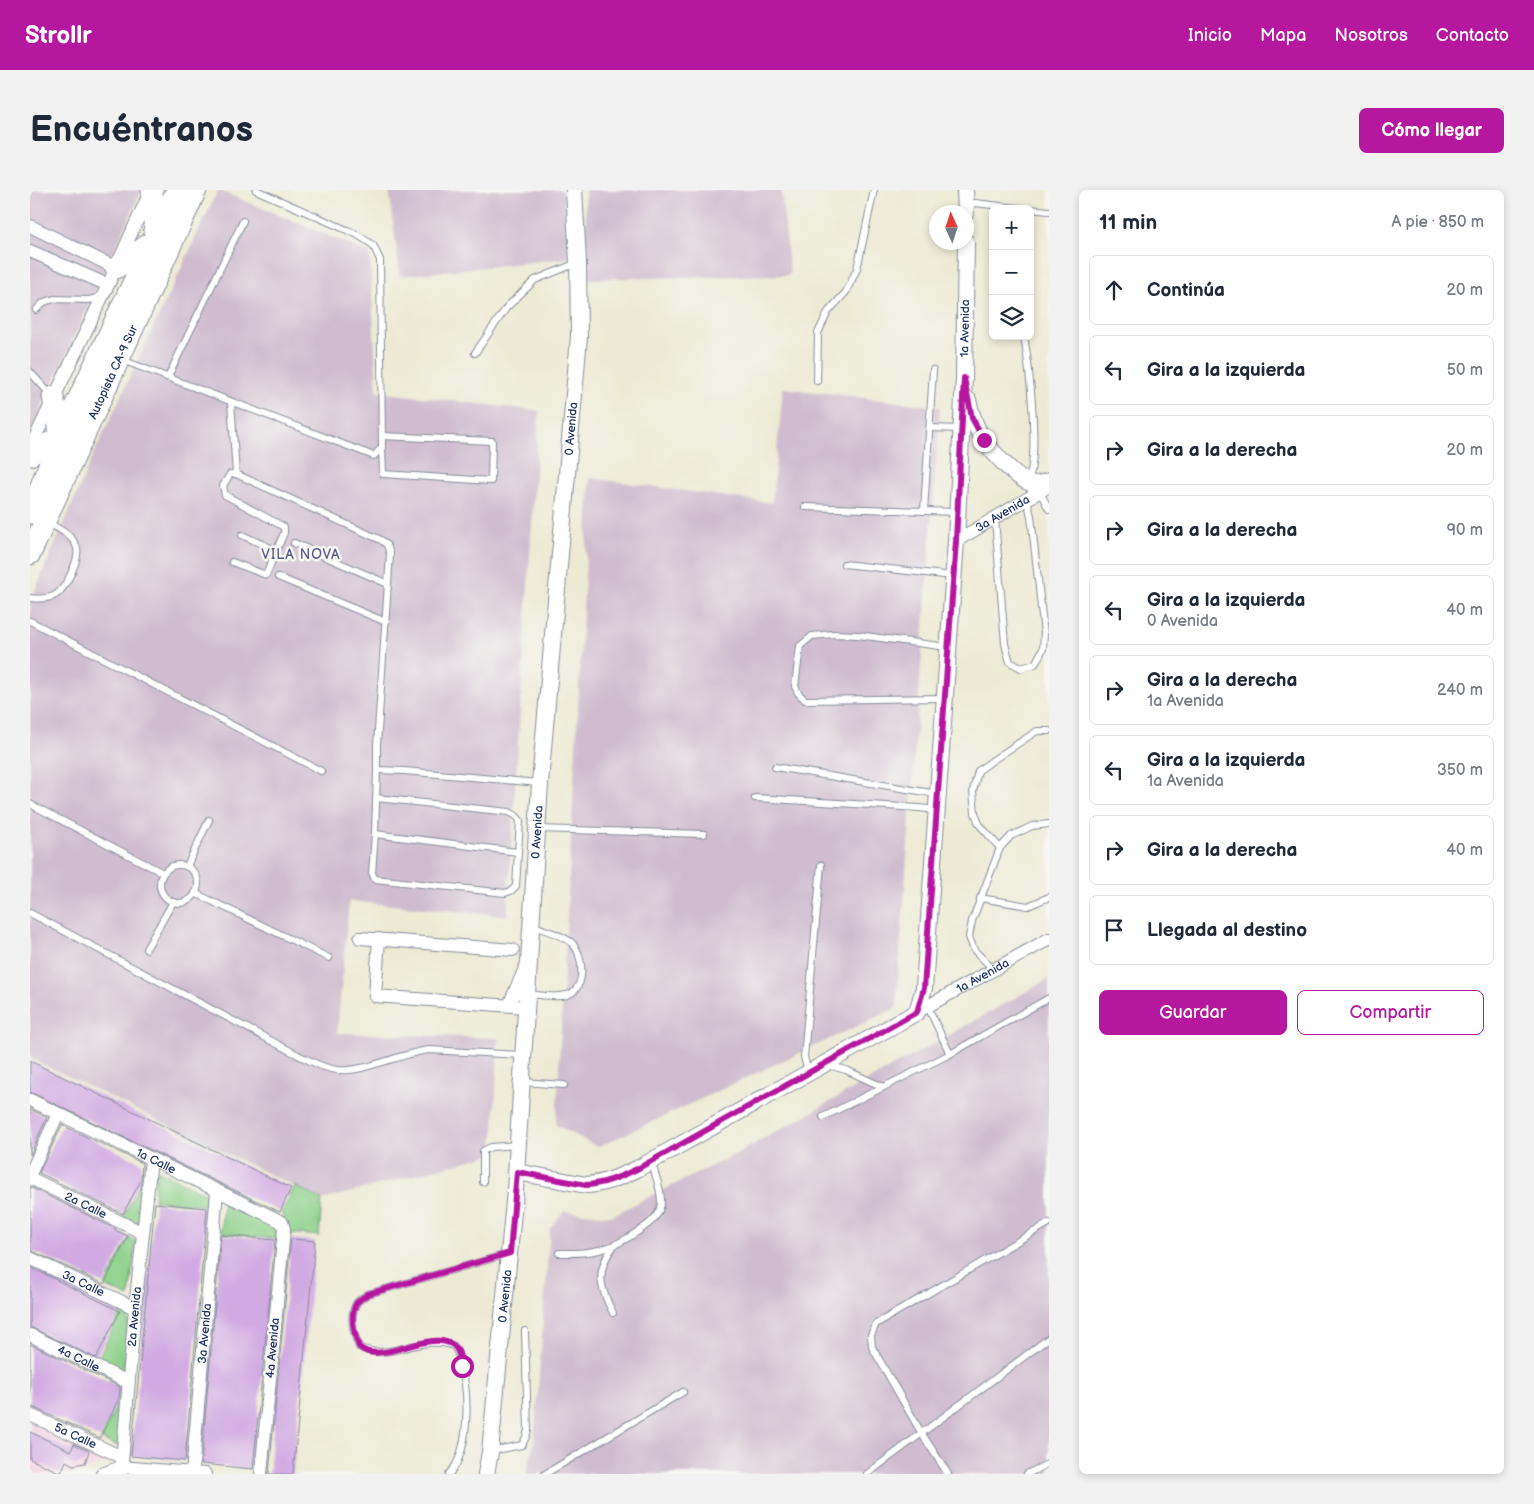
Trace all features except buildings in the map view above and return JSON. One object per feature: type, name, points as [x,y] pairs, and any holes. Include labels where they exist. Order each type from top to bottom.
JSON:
[{"type":"highway","points":[[109,283],[155,240],[151,190]]},
{"type":"highway","name":"Autopista CA-9 Sur","points":[[30,554],[38,517],[61,436],[178,190]]},
{"type":"highway","name":"Autopista CA-9 Sur","points":[[38,517],[119,358],[196,190]]},
{"type":"highway","points":[[30,455],[61,436],[54,397]]},
{"type":"street","points":[[30,448],[151,190]]},
{"type":"street","name":"0 Avenida","points":[[486,1474],[490,1452],[517,1172],[540,783],[579,337],[578,262],[574,190]]},
{"type":"street","points":[[30,226],[109,283]]},
{"type":"street","name":"1a Avenida","points":[[922,1010],[958,512],[964,378],[966,250]]},
{"type":"street","points":[[30,251],[109,283]]},
{"type":"street","points":[[964,378],[972,418],[984,440],[1004,463],[1022,479],[1041,485]]},
{"type":"street","name":"3a Avenida","points":[[956,541],[1027,500],[1041,485]]},
{"type":"street","points":[[360,938],[513,950]]},
{"type":"street","name":"1a Avenida","points":[[517,1172],[573,1184],[596,1185],[616,1179],[1049,938]]},
{"type":"street","points":[[379,939],[375,996],[509,1005],[526,1001]]},
{"type":"street","points":[[509,1005],[529,959]]},
{"type":"street","name":"1a Calle","points":[[30,1100],[282,1222]]},
{"type":"street","points":[[30,1174],[58,1114]]},
{"type":"street","name":"2a Avenida","points":[[121,1466],[151,1160]]},
{"type":"street","name":"2a Calle","points":[[30,1178],[143,1233]]},
{"type":"street","name":"3a Avenida","points":[[196,1474],[218,1192]]},
{"type":"street","name":"4a Avenida","points":[[261,1474],[284,1229],[282,1222]]},
{"type":"street","name":"3a Calle","points":[[30,1258],[135,1308]]},
{"type":"street","name":"4a Calle","points":[[30,1335],[128,1382]]},
{"type":"street","name":"5a Calle","points":[[30,1415],[121,1466]]},
{"type":"street","points":[[102,1474],[121,1466],[196,1474]]},
{"type":"lane","points":[[256,190],[356,234],[373,244],[380,260],[382,447],[383,474],[490,482],[492,441],[382,436]]},
{"type":"lane","points":[[816,381],[818,333],[828,312],[846,292],[857,269],[874,190]]},
{"type":"lane","points":[[966,202],[992,205]]},
{"type":"lane","points":[[1034,210],[1049,212]]},
{"type":"lane","points":[[168,377],[243,221]]},
{"type":"lane","points":[[475,353],[507,307],[535,280],[578,262]]},
{"type":"lane","points":[[36,310],[44,302],[54,299],[89,300],[109,283]]},
{"type":"lane","points":[[1024,340],[1034,447],[1031,474],[1041,485],[1049,509]]},
{"type":"lane","points":[[119,358],[374,456],[382,447]]},
{"type":"lane","points":[[924,511],[933,370]]},
{"type":"lane","points":[[30,372],[54,397]]},
{"type":"lane","points":[[232,402],[236,474]]},
{"type":"lane","points":[[930,428],[961,429]]},
{"type":"lane","points":[[232,562],[266,575],[284,533],[284,528],[224,495],[223,486],[230,474],[236,474],[381,540],[387,545],[390,554],[377,744],[372,873],[375,879],[504,893],[511,891],[516,886],[520,820],[515,815],[509,812],[376,798]]},
{"type":"lane","points":[[995,520],[1004,644],[1010,662],[1021,668],[1035,664],[1043,649],[1044,634],[1031,516],[1027,500]]},
{"type":"lane","points":[[805,507],[958,512]]},
{"type":"lane","points":[[30,598],[40,599],[56,594],[67,581],[75,564],[77,548],[70,536],[38,517]]},
{"type":"lane","points":[[242,535],[277,551]]},
{"type":"lane","points":[[294,543],[388,584]]},
{"type":"lane","points":[[844,564],[954,576]]},
{"type":"lane","points":[[278,577],[386,622]]},
{"type":"lane","points":[[30,621],[321,771]]},
{"type":"lane","points":[[945,698],[805,700],[798,693],[795,686],[800,646],[812,636],[834,634],[858,635],[949,647]]},
{"type":"lane","points":[[1000,848],[980,824],[975,813],[973,790],[978,771],[1037,731],[1049,731]]},
{"type":"lane","points":[[775,767],[938,794]]},
{"type":"lane","points":[[376,770],[540,783]]},
{"type":"lane","points":[[755,798],[937,810]]},
{"type":"lane","points":[[30,804],[162,873]]},
{"type":"lane","points":[[187,866],[209,820]]},
{"type":"lane","points":[[994,970],[974,950],[969,937],[980,898],[1000,848],[1011,836],[1032,826],[1049,824]]},
{"type":"lane","points":[[537,829],[704,834]]},
{"type":"lane","points":[[375,834],[518,852]]},
{"type":"lane","points":[[180,864],[187,866],[196,874],[198,884],[196,894],[190,900],[173,902],[165,897],[161,890],[162,873],[170,866],[180,864]]},
{"type":"lane","points":[[809,1072],[804,1057],[821,865]]},
{"type":"lane","points":[[196,894],[329,958]]},
{"type":"lane","points":[[980,898],[1028,906],[1049,897]]},
{"type":"lane","points":[[146,949],[173,902]]},
{"type":"lane","points":[[30,913],[289,1051],[323,1067],[339,1071],[357,1069],[429,1050],[523,1055]]},
{"type":"lane","points":[[526,1001],[568,995],[576,991],[582,964],[577,949],[570,942],[531,925]]},
{"type":"lane","points":[[823,1117],[950,1054],[1049,998]]},
{"type":"lane","points":[[922,1010],[950,1054]]},
{"type":"lane","points":[[824,1063],[846,1070],[883,1087]]},
{"type":"lane","points":[[522,1082],[564,1085]]},
{"type":"lane","points":[[483,1182],[483,1151],[490,1147],[518,1145]]},
{"type":"lane","points":[[613,1313],[601,1287],[605,1258],[613,1247],[653,1220],[661,1206],[661,1196],[651,1161]]},
{"type":"lane","points":[[948,1474],[922,1434],[872,1347],[871,1335],[876,1324],[1049,1223]]},
{"type":"lane","points":[[560,1253],[579,1253],[613,1247]]},
{"type":"lane","points":[[449,1474],[461,1455],[466,1427],[467,1412],[459,1353],[454,1346],[435,1341],[381,1352],[368,1352],[359,1347],[354,1334],[352,1316],[356,1303],[368,1294],[510,1253]]},
{"type":"lane","points":[[490,1452],[522,1445],[526,1438],[525,1331]]},
{"type":"lane","points":[[867,1474],[1049,1338]]},
{"type":"lane","points":[[545,1474],[683,1392]]},
{"type":"lane","points":[[1027,1474],[1049,1463]]},
{"type":"shaded area","points":[[30,190],[142,190],[30,433]]},
{"type":"shaded area","name":"VILA NOVA","points":[[218,190],[370,253],[377,392],[539,411],[507,916],[349,901],[337,1033],[498,1038],[493,1154],[322,1200],[30,1058],[30,602],[95,451]]},
{"type":"shaded area","points":[[389,190],[563,190],[569,258],[400,276]]},
{"type":"shaded area","points":[[585,190],[781,190],[790,275],[587,279]]},
{"type":"shaded area","points":[[783,388],[940,407],[896,1008],[598,1147],[556,1125],[590,478],[772,503]]},
{"type":"shaded area","points":[[1049,979],[1049,1474],[526,1474],[534,1443],[550,1228],[564,1211],[611,1216],[740,1152]]},
{"type":"shaded area","points":[[30,1420],[113,1460],[73,1474],[30,1474]]},
{"type":"green space","points":[[156,1170],[205,1193],[210,1200],[209,1206],[154,1200]]},
{"type":"green space","points":[[145,1175],[139,1224],[123,1217]]},
{"type":"green space","points":[[295,1186],[322,1200],[319,1236],[288,1233],[281,1214]]},
{"type":"green space","points":[[223,1201],[277,1226],[277,1239],[221,1233]]},
{"type":"green space","points":[[129,1238],[136,1241],[129,1297],[105,1286]]},
{"type":"green space","points":[[121,1312],[129,1315],[123,1373],[97,1361]]},
{"type":"green space","points":[[122,1394],[118,1446],[101,1439]]},
{"type":"district","name":"VILA NOVA","points":[[301,554]]},
{"type":"route","points":[[462,1366],[459,1353],[454,1346],[446,1343],[435,1341],[381,1352],[368,1352],[359,1347],[354,1334],[352,1316],[356,1303],[368,1294],[510,1253],[517,1172],[586,1185],[596,1185],[616,1179],[917,1012],[924,988],[956,541],[964,378],[972,418],[984,440]]}]
